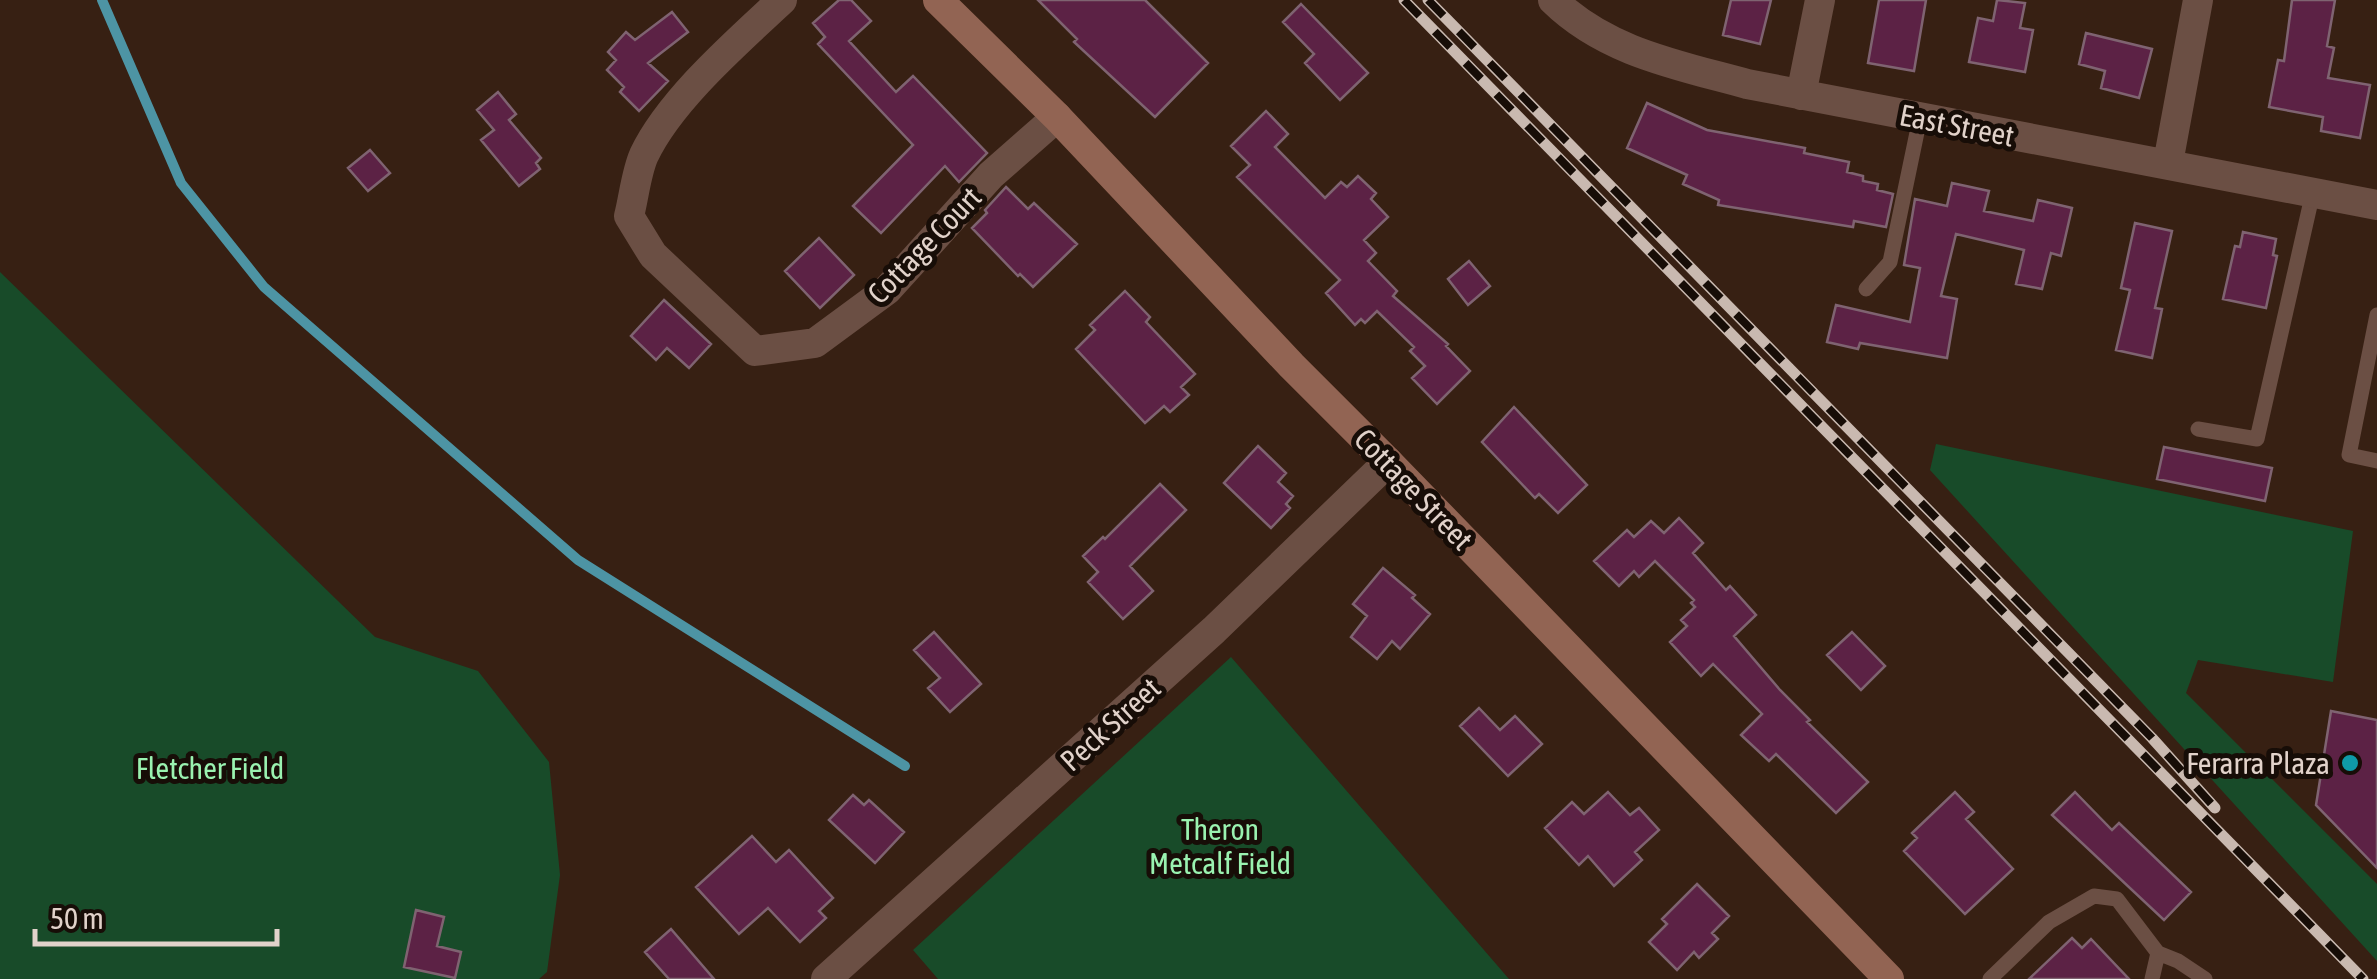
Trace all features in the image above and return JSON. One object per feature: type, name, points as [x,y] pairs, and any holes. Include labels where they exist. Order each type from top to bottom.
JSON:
[{"type":"street","name":"Cottage Court","points":[[782,0],[668,116],[642,158],[629,216],[653,255],[755,351],[816,343],[887,290],[990,174],[1057,117]]},
{"type":"street","name":"Cottage Street","points":[[938,0],[1057,117],[1292,366],[1889,979]]},
{"type":"street","name":"East Street","points":[[1553,0],[1599,36],[1648,58],[1747,84],[2377,205]]},
{"type":"street","points":[[1801,95],[1820,0]]},
{"type":"street","points":[[2168,163],[2198,0]]},
{"type":"street","name":"Peck Street","points":[[826,979],[1214,630],[1388,462]]},
{"type":"lane","points":[[1866,289],[1890,262],[1920,118]]},
{"type":"lane","points":[[2198,430],[2258,439],[2312,192]]},
{"type":"lane","points":[[2377,315],[2348,456],[2377,461]]},
{"type":"lane","points":[[1990,979],[2049,922],[2094,896],[2116,899],[2158,953],[2206,979]]},
{"type":"lane","points":[[2152,979],[2158,953]]},
{"type":"green space","name":"Fletcher Field","points":[[0,272],[375,637],[478,671],[549,762],[560,875],[547,972],[539,979],[0,979]]},
{"type":"green space","points":[[1936,444],[2353,531],[2333,682],[2198,660],[2186,693],[2377,884],[2377,961],[1930,470]]},
{"type":"green space","name":"Theron Metcalf Field","points":[[1231,657],[1509,979],[938,979],[913,950]]},
{"type":"building","points":[[839,0],[851,0],[871,21],[849,41],[896,92],[913,76],[987,153],[959,182],[945,166],[881,233],[853,206],[913,145],[818,44],[825,37],[813,23]]},
{"type":"building","points":[[1038,0],[1145,0],[1208,63],[1155,117],[1074,42],[1077,39]]},
{"type":"building","points":[[1731,0],[1771,0],[1760,44],[1723,35]]},
{"type":"building","points":[[1879,0],[1926,0],[1914,71],[1868,63]]},
{"type":"building","points":[[1997,0],[2025,3],[2020,28],[2033,30],[2025,72],[1969,62],[1978,18],[1993,21]]},
{"type":"building","points":[[2292,0],[2335,0],[2327,46],[2334,48],[2328,78],[2370,85],[2360,138],[2321,131],[2323,117],[2269,107],[2278,60],[2284,61]]},
{"type":"building","points":[[1301,4],[1368,73],[1340,100],[1305,63],[1314,54],[1283,22]]},
{"type":"building","points":[[672,12],[688,32],[648,63],[668,81],[639,111],[620,92],[624,87],[607,70],[616,60],[608,52],[626,32],[635,40]]},
{"type":"building","points":[[2086,33],[2152,49],[2139,98],[2101,88],[2105,71],[2079,64]]},
{"type":"building","points":[[498,92],[516,114],[509,120],[541,158],[536,163],[540,169],[519,186],[481,140],[494,130],[477,110]]},
{"type":"building","points":[[1647,103],[1707,130],[1805,148],[1804,153],[1849,162],[1847,172],[1878,184],[1877,190],[1893,194],[1886,227],[1854,221],[1853,227],[1718,205],[1719,200],[1683,184],[1687,175],[1627,148]]},
{"type":"building","points":[[1266,111],[1288,134],[1275,147],[1325,198],[1341,182],[1347,187],[1358,176],[1376,193],[1371,199],[1388,217],[1364,240],[1376,253],[1368,261],[1397,291],[1393,296],[1448,344],[1470,371],[1437,404],[1412,378],[1425,366],[1410,351],[1414,347],[1377,311],[1365,323],[1361,319],[1355,325],[1326,293],[1340,280],[1237,177],[1250,165],[1231,146]]},
{"type":"building","points":[[370,150],[390,173],[368,191],[348,168]]},
{"type":"building","points":[[1952,183],[1989,191],[1984,211],[2033,221],[2038,200],[2072,208],[2061,256],[2051,253],[2042,289],[2016,284],[2024,250],[1956,234],[1941,296],[1957,299],[1947,358],[1860,343],[1858,349],[1827,342],[1836,305],[1910,322],[1920,268],[1904,265],[1915,199],[1947,206]]},
{"type":"building","points":[[1006,187],[1028,209],[1034,203],[1077,244],[1033,287],[972,228]]},
{"type":"building","points":[[2135,223],[2172,231],[2155,308],[2162,309],[2152,358],[2116,350],[2130,290],[2121,288]]},
{"type":"building","points":[[2243,232],[2276,239],[2273,255],[2277,256],[2266,308],[2223,299],[2235,246],[2240,247]]},
{"type":"building","points":[[819,238],[854,275],[820,308],[785,271]]},
{"type":"building","points":[[1469,261],[1490,286],[1468,305],[1448,279]]},
{"type":"building","points":[[1125,291],[1150,317],[1146,322],[1195,374],[1181,387],[1189,395],[1170,412],[1164,406],[1145,423],[1076,349],[1095,330],[1090,325]]},
{"type":"building","points":[[664,300],[711,344],[689,368],[667,348],[656,360],[631,336]]},
{"type":"building","points":[[1514,407],[1587,485],[1558,513],[1539,494],[1535,498],[1482,442]]},
{"type":"building","points":[[1258,446],[1286,473],[1278,482],[1293,496],[1286,504],[1290,508],[1271,528],[1224,483]]},
{"type":"building","points":[[2164,447],[2272,468],[2265,501],[2157,479]]},
{"type":"building","points":[[1160,484],[1186,510],[1130,566],[1153,591],[1123,619],[1088,582],[1098,572],[1083,556]]},
{"type":"building","points":[[1679,518],[1703,543],[1693,553],[1726,590],[1730,586],[1756,615],[1734,636],[1810,720],[1807,722],[1868,782],[1836,813],[1776,754],[1769,761],[1741,735],[1762,714],[1713,664],[1701,676],[1670,642],[1687,626],[1681,620],[1695,607],[1691,603],[1694,600],[1655,561],[1639,577],[1634,571],[1619,586],[1594,561],[1627,530],[1634,537],[1651,521],[1664,533]]},
{"type":"building","points":[[1383,568],[1415,595],[1412,598],[1430,614],[1400,649],[1392,641],[1377,659],[1351,637],[1367,616],[1353,604]]},
{"type":"building","points":[[934,632],[981,684],[950,712],[928,688],[940,678],[914,650]]},
{"type":"building","points":[[1852,632],[1885,666],[1861,690],[1827,655]]},
{"type":"building","points":[[1479,708],[1500,730],[1515,716],[1542,744],[1508,776],[1460,726]]},
{"type":"building","name":"Ferarra Plaza","points":[[2331,711],[2377,720],[2377,868],[2316,805]]},
{"type":"building","points":[[1608,792],[1630,815],[1639,808],[1659,830],[1635,852],[1642,860],[1614,886],[1588,856],[1579,865],[1545,828],[1572,802],[1584,814]]},
{"type":"building","points":[[1955,792],[1974,812],[1966,819],[2013,869],[1965,914],[1904,851],[1917,838],[1912,833]]},
{"type":"building","points":[[2075,792],[2112,830],[2119,823],[2191,892],[2164,920],[2052,815]]},
{"type":"building","points":[[853,795],[864,805],[869,800],[904,832],[875,863],[829,820]]},
{"type":"building","points":[[752,836],[776,862],[789,850],[833,898],[819,911],[826,918],[800,942],[768,908],[739,934],[696,887]]},
{"type":"building","points":[[1697,884],[1729,916],[1712,933],[1718,939],[1699,958],[1694,952],[1677,970],[1649,942],[1667,924],[1662,919]]},
{"type":"building","points":[[416,910],[444,917],[437,946],[461,952],[455,978],[404,967]]},
{"type":"building","points":[[671,929],[714,979],[669,979],[645,952]]},
{"type":"building","points":[[2072,938],[2082,948],[2091,939],[2129,979],[2029,979]]},
{"type":"waterway","points":[[102,0],[181,183],[264,287],[578,560],[905,766]]},
{"type":"railway","points":[[1404,0],[2363,979]]},
{"type":"railway","points":[[1428,0],[2152,738],[2215,808]]},
{"type":"place","name":"Ferarra Plaza","points":[[2350,763]]}]
